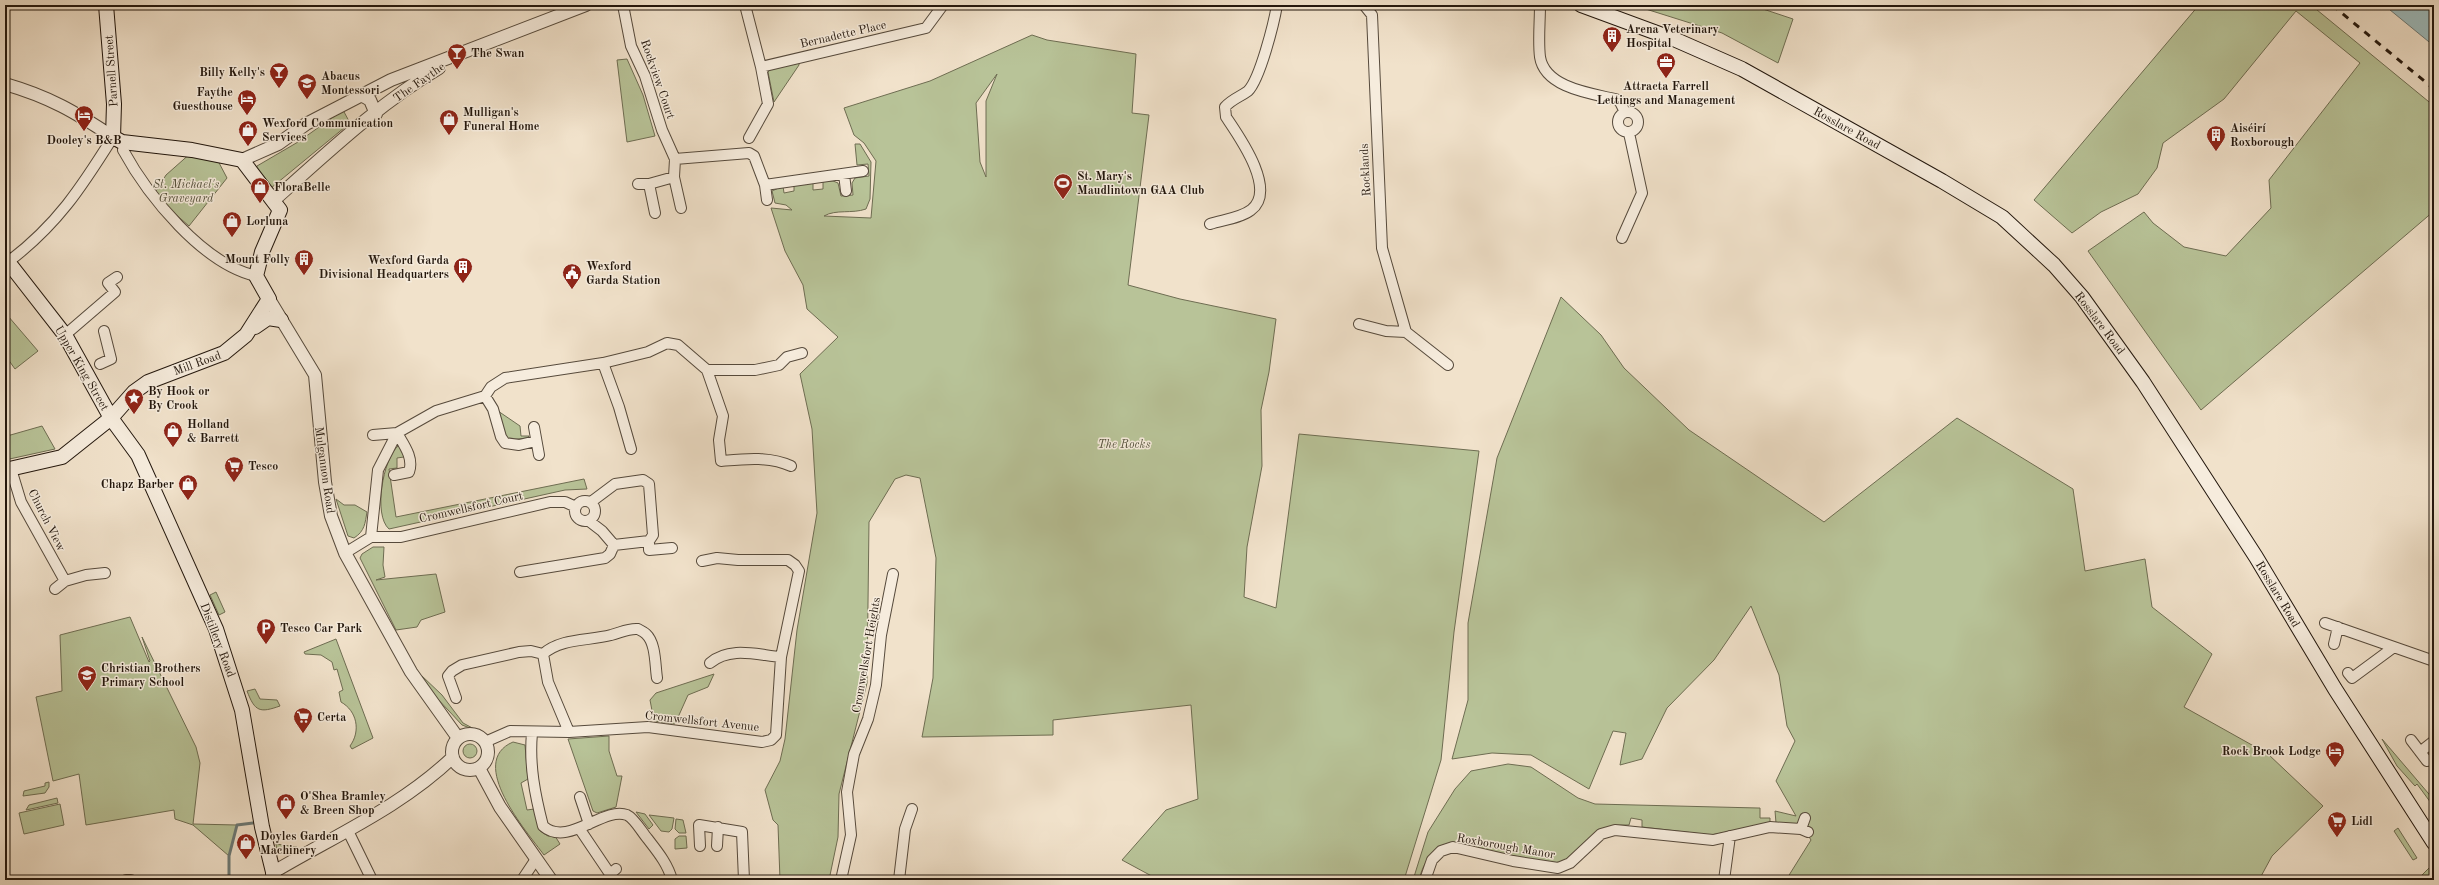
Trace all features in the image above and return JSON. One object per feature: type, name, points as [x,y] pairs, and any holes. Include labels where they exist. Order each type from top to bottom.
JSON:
[{"type":"main road","name":"Parnell Street","points":[[106,5],[114,104],[113,137]]},
{"type":"main road","name":"Rosslare Road","points":[[1581,5],[1676,40],[1742,68],[1942,181],[2002,217],[2054,265],[2082,297],[2143,382],[2256,557],[2335,689],[2434,843]]},
{"type":"main road","points":[[113,137],[122,142],[192,150],[242,160],[280,210],[262,252],[256,276],[269,300]]},
{"type":"main road","name":"Upper King Street","points":[[6,260],[65,335],[88,370],[111,418]]},
{"type":"main road","name":"Mill Road","points":[[246,335],[269,300]]},
{"type":"main road","name":"Mill Road","points":[[8,470],[62,457],[111,418],[134,392],[148,382],[176,370],[210,360],[224,353],[268,318],[281,320]]},
{"type":"main road","name":"Distillery Road","points":[[111,418],[138,455],[216,629],[242,710],[273,876]]},
{"type":"street","name":"Rockview Court","points":[[623,5],[631,46],[675,159],[674,177],[681,208]]},
{"type":"street","points":[[745,5],[761,66],[768,104],[749,138]]},
{"type":"street","name":"Bernadette Place","points":[[761,66],[926,28],[943,5]]},
{"type":"street","points":[[1210,224],[1251,210],[1258,201],[1257,170],[1226,117],[1225,107],[1231,100],[1248,90],[1255,79],[1265,50],[1277,5]]},
{"type":"street","name":"Rocklands","points":[[1364,5],[1372,15],[1382,248],[1406,332]]},
{"type":"street","points":[[1540,5],[1540,59],[1549,74],[1566,88],[1619,100],[1625,112]]},
{"type":"street","name":"The Faythe","points":[[242,160],[278,144],[306,124],[410,73],[582,6]]},
{"type":"street","name":"The Faythe","points":[[273,201],[376,114],[411,86],[454,56]]},
{"type":"street","points":[[410,73],[411,86]]},
{"type":"street","points":[[5,84],[51,99],[113,137],[66,208],[38,237],[6,260]]},
{"type":"street","points":[[361,96],[370,100],[376,114]]},
{"type":"street","points":[[1625,112],[1634,114],[1638,120],[1637,127],[1629,133],[1622,131],[1618,126],[1619,116],[1625,112]]},
{"type":"street","points":[[1622,238],[1642,193],[1629,133]]},
{"type":"street","points":[[123,150],[160,205],[177,224],[221,259],[245,273],[256,276]]},
{"type":"street","points":[[675,159],[749,153],[754,156],[765,185],[767,200]]},
{"type":"street","points":[[765,185],[863,171]]},
{"type":"street","points":[[844,174],[846,191]]},
{"type":"street","points":[[638,184],[649,184],[674,177]]},
{"type":"street","points":[[649,184],[655,213]]},
{"type":"street","points":[[65,335],[115,292],[108,283],[117,277]]},
{"type":"street","name":"Mulgannon Road","points":[[269,300],[315,376],[325,482],[331,516],[345,553],[411,672],[458,738]]},
{"type":"street","points":[[1359,324],[1386,331],[1406,332],[1448,365]]},
{"type":"street","points":[[100,364],[111,359],[104,331]]},
{"type":"street","points":[[373,435],[397,433],[436,411],[485,396],[491,387],[505,378],[603,363],[648,352],[667,343],[678,345],[707,370],[723,416],[719,440],[721,461],[756,459],[782,462],[790,466]]},
{"type":"street","points":[[707,370],[755,370],[778,365],[786,357],[802,353]]},
{"type":"street","points":[[603,363],[619,406],[631,449]]},
{"type":"street","points":[[485,396],[493,409],[501,437],[505,443],[519,444],[536,441]]},
{"type":"street","points":[[534,428],[539,455]]},
{"type":"street","points":[[345,553],[371,537],[378,470],[397,433]]},
{"type":"street","points":[[394,475],[409,472],[412,465],[409,454],[397,433]]},
{"type":"street","name":"Church View","points":[[8,470],[21,502],[64,581]]},
{"type":"street","points":[[643,480],[649,484],[653,536],[649,541],[614,545],[602,531],[589,521],[579,520],[575,514],[576,507],[581,502],[590,502],[615,484],[643,480]]},
{"type":"street","name":"Cromwellsfort Court","points":[[371,537],[401,537],[550,502],[565,502],[576,507]]},
{"type":"street","points":[[589,521],[596,514],[595,507],[590,502]]},
{"type":"street","points":[[649,541],[650,550],[672,548]]},
{"type":"street","points":[[520,572],[606,558],[610,554],[614,545]]},
{"type":"street","name":"Cromwellsfort Avenue","points":[[486,742],[510,731],[532,733],[569,732],[648,727],[762,742],[771,740],[776,735],[781,657],[799,571],[795,565],[788,560],[738,560],[717,558],[702,561]]},
{"type":"street","points":[[55,589],[64,581],[86,575],[105,573]]},
{"type":"street","name":"Cromwellsfort Heights","points":[[841,880],[851,835],[847,792],[854,754],[868,719],[876,685],[881,635],[893,574]]},
{"type":"street","points":[[2325,623],[2434,661]]},
{"type":"street","points":[[2334,644],[2338,627]]},
{"type":"street","points":[[543,654],[550,648],[564,643],[639,629],[647,634],[651,642],[657,678]]},
{"type":"street","points":[[2348,674],[2352,678],[2394,647]]},
{"type":"street","points":[[456,698],[448,676],[452,671],[462,665],[519,652],[531,651],[543,654]]},
{"type":"street","points":[[710,663],[719,655],[730,652],[781,657]]},
{"type":"street","points":[[543,654],[548,682],[569,732]]},
{"type":"street","points":[[532,733],[530,755],[532,778],[543,826],[554,832],[584,826],[616,816],[628,816],[656,848],[670,872],[672,880]]},
{"type":"street","points":[[472,734],[486,742],[489,752],[488,758],[479,768],[464,768],[453,757],[453,748],[458,738],[472,734]]},
{"type":"street","points":[[2411,740],[2427,762]]},
{"type":"street","points":[[2420,752],[2434,741]]},
{"type":"street","points":[[273,876],[404,797],[453,757]]},
{"type":"street","points":[[479,768],[500,807],[551,880]]},
{"type":"street","points":[[580,797],[584,826],[610,874],[616,869]]},
{"type":"street","points":[[899,880],[906,829],[912,809]]},
{"type":"street","name":"Roxborough Manor","points":[[1425,880],[1432,860],[1441,851],[1453,847],[1513,861],[1558,868],[1570,864],[1601,834],[1615,830],[1713,840],[1770,827],[1805,830],[1805,818]]},
{"type":"street","points":[[700,846],[700,825],[718,826],[742,832],[744,880]]},
{"type":"street","points":[[717,846],[718,826]]},
{"type":"street","points":[[348,831],[372,880]]},
{"type":"street","points":[[1724,880],[1730,836]]},
{"type":"street","points":[[522,880],[536,859]]},
{"type":"street","points":[[126,880],[131,880]]},
{"type":"green space","points":[[1633,5],[1751,5],[1793,19],[1778,63],[1722,33]]},
{"type":"green space","points":[[2199,5],[2311,5],[2434,106],[2434,211],[2201,410],[2088,251],[2144,212],[2153,223],[2184,247],[2226,256],[2271,208],[2269,180],[2360,63],[2296,11],[2224,99],[2163,143],[2157,168],[2138,194],[2101,212],[2072,233],[2034,200]]},
{"type":"green space","name":"The Rocks","points":[[1032,35],[1047,40],[1136,54],[1132,113],[1149,115],[1128,285],[1180,299],[1276,319],[1269,372],[1261,410],[1262,466],[1247,547],[1244,597],[1276,608],[1299,434],[1479,451],[1454,632],[1441,760],[1404,880],[1159,880],[1122,860],[1166,810],[1198,799],[1191,705],[1053,720],[1053,735],[922,737],[933,678],[936,558],[920,478],[906,475],[895,479],[869,522],[867,683],[839,794],[838,837],[829,880],[780,880],[778,825],[773,820],[765,790],[780,761],[785,739],[797,630],[817,513],[812,429],[800,374],[838,337],[807,309],[803,285],[785,251],[771,208],[792,210],[786,205],[775,203],[772,191],[783,186],[784,193],[794,191],[794,185],[813,182],[813,190],[823,189],[823,181],[833,181],[838,183],[841,196],[853,195],[852,183],[855,178],[869,176],[868,164],[857,165],[855,144],[860,144],[871,162],[870,199],[866,209],[834,213],[824,216],[871,218],[876,161],[864,143],[854,135],[844,108],[930,81]],"holes":[[[997,74],[986,101],[986,177],[980,162],[976,103]]]},
{"type":"green space","points":[[627,59],[643,95],[655,136],[627,142],[617,60]]},
{"type":"green space","points":[[799,61],[799,65],[774,102],[768,72],[770,70]]},
{"type":"green space","points":[[343,110],[350,123],[271,188],[256,169],[257,166],[298,142]]},
{"type":"green space","name":"St. Michael's Graveyard","points":[[192,152],[217,159],[227,178],[189,226],[165,205],[156,191],[166,175]]},
{"type":"green space","points":[[1561,297],[1601,335],[1624,368],[1689,430],[1824,522],[1957,418],[2073,489],[2085,571],[2145,559],[2152,607],[2212,654],[2184,707],[2268,754],[2323,806],[2272,856],[2259,880],[1786,880],[1811,840],[1800,822],[1799,824],[1776,823],[1775,811],[1796,816],[1776,781],[1795,741],[1787,726],[1779,675],[1751,606],[1714,660],[1667,708],[1642,759],[1620,765],[1626,733],[1613,731],[1589,789],[1531,755],[1492,753],[1452,759],[1468,700],[1468,623],[1497,458]]},
{"type":"green space","points":[[8,316],[38,351],[15,369],[5,355],[5,318]]},
{"type":"green space","points":[[498,411],[520,426],[521,436],[529,436],[527,438],[508,440],[505,437]]},
{"type":"green space","points":[[42,426],[55,449],[5,460],[5,432],[7,436]]},
{"type":"green space","points":[[398,446],[402,447],[404,457],[397,458],[397,468],[389,469],[396,517],[584,479],[587,489],[565,490],[389,529],[384,522],[382,512],[382,487],[388,462]]},
{"type":"green space","points":[[336,499],[344,505],[355,505],[367,512],[362,530],[354,538],[348,536]]},
{"type":"green space","points":[[373,547],[384,547],[383,565],[385,577],[376,580],[436,574],[445,612],[421,620],[417,627],[396,630],[360,558],[362,554]]},
{"type":"green space","points":[[216,592],[225,612],[219,615],[210,595]]},
{"type":"green space","points":[[130,617],[149,662],[150,661],[142,637],[196,747],[200,763],[193,824],[237,825],[229,856],[193,825],[175,819],[174,810],[86,825],[79,774],[53,781],[36,697],[62,691],[60,635]]},
{"type":"green space","points":[[336,639],[373,738],[352,749],[350,746],[355,734],[356,722],[351,711],[341,702],[339,692],[343,690],[337,669],[334,670],[332,662],[321,655],[305,654],[304,652]]},
{"type":"green space","points":[[714,674],[708,687],[688,695],[675,724],[654,721],[650,700],[656,693]]},
{"type":"green space","points":[[422,676],[442,695],[463,723],[478,731],[462,725],[435,696]]},
{"type":"green space","points":[[255,689],[260,699],[277,700],[280,706],[268,710],[259,709],[256,707],[247,691]]},
{"type":"green space","points":[[609,736],[609,751],[617,776],[622,776],[616,807],[597,813],[593,811],[568,739]]},
{"type":"green space","points":[[2382,739],[2434,800],[2431,803],[2417,784],[2415,786],[2397,766]]},
{"type":"green space","points":[[513,742],[525,745],[528,779],[521,783],[527,810],[534,809],[540,831],[548,836],[555,836],[560,844],[544,855],[514,814],[504,797],[498,780],[496,765],[500,752]]},
{"type":"green space","points":[[470,744],[475,746],[477,751],[475,756],[470,758],[465,756],[463,751],[465,746]]},
{"type":"green space","points":[[1508,764],[1531,767],[1578,798],[1595,804],[1760,808],[1760,818],[1770,818],[1770,824],[1711,835],[1642,827],[1642,820],[1631,818],[1629,825],[1614,826],[1603,829],[1594,834],[1574,854],[1565,860],[1554,864],[1453,845],[1434,853],[1423,867],[1419,880],[1413,880],[1428,832],[1455,789],[1471,771]]},
{"type":"green space","points":[[49,782],[49,787],[45,793],[23,796],[24,791],[45,786],[45,783]]},
{"type":"green space","points":[[57,798],[58,803],[26,810],[29,805]]},
{"type":"green space","points":[[60,804],[64,825],[24,834],[19,813]]},
{"type":"green space","points":[[636,812],[645,814],[653,825],[649,829]]},
{"type":"green space","points":[[649,815],[674,818],[672,829],[669,832],[661,831]]},
{"type":"green space","points":[[676,819],[683,820],[686,833],[679,833],[675,829]]},
{"type":"green space","points":[[2398,828],[2417,858],[2413,860],[2394,831]]},
{"type":"green space","points":[[679,836],[686,836],[687,848],[675,849],[675,839]]},
{"type":"green space","points":[[276,844],[297,847],[298,849],[283,853],[277,851]]},
{"type":"green space","points":[[2431,866],[2434,870],[2434,880],[2417,880]]},
{"type":"water","points":[[2384,5],[2434,5],[2434,46]]},
{"type":"waterway","points":[[229,880],[229,856],[237,825],[253,823]]},
{"type":"railway","points":[[2332,5],[2434,89]]},
{"type":"place","name":"Arena Veterinary Hospital","points":[[1612,53]]},
{"type":"place","name":"The Swan","points":[[457,70]]},
{"type":"place","name":"Attracta Farrell Lettings and Management","points":[[1666,79]]},
{"type":"place","name":"Billy Kelly's","points":[[279,89]]},
{"type":"place","name":"Abacus Montessori","points":[[307,100]]},
{"type":"place","name":"Faythe Guesthouse","points":[[247,116]]},
{"type":"place","name":"Dooley's B&B","points":[[84,132]]},
{"type":"place","name":"Mulligan's Funeral Home","points":[[449,136]]},
{"type":"place","name":"Wexford Communication Services","points":[[248,147]]},
{"type":"place","name":"Aiséirí Roxborough","points":[[2216,152]]},
{"type":"place","name":"St. Mary's Maudlintown GAA Club","points":[[1063,200]]},
{"type":"place","name":"FloraBelle","points":[[260,204]]},
{"type":"place","name":"Lorluna","points":[[232,238]]},
{"type":"place","name":"Mount Folly","points":[[304,276]]},
{"type":"place","name":"Wexford Garda Divisional Headquarters","points":[[463,284]]},
{"type":"place","name":"Wexford Garda Station","points":[[572,290]]},
{"type":"place","name":"By Hook or By Crook","points":[[134,415]]},
{"type":"place","name":"Holland & Barrett","points":[[173,448]]},
{"type":"place","name":"Tesco","points":[[234,483]]},
{"type":"place","name":"Chapz Barber","points":[[188,501]]},
{"type":"place","name":"Tesco Car Park","points":[[266,645]]},
{"type":"place","name":"Christian Brothers Primary School","points":[[87,692]]},
{"type":"place","name":"Certa","points":[[303,734]]},
{"type":"place","name":"Rock Brook Lodge","points":[[2335,768]]},
{"type":"place","name":"O'Shea Bramley & Breen Shop","points":[[286,820]]},
{"type":"place","name":"Lidl","points":[[2337,838]]},
{"type":"place","name":"Doyles Garden Machinery","points":[[246,860]]}]
